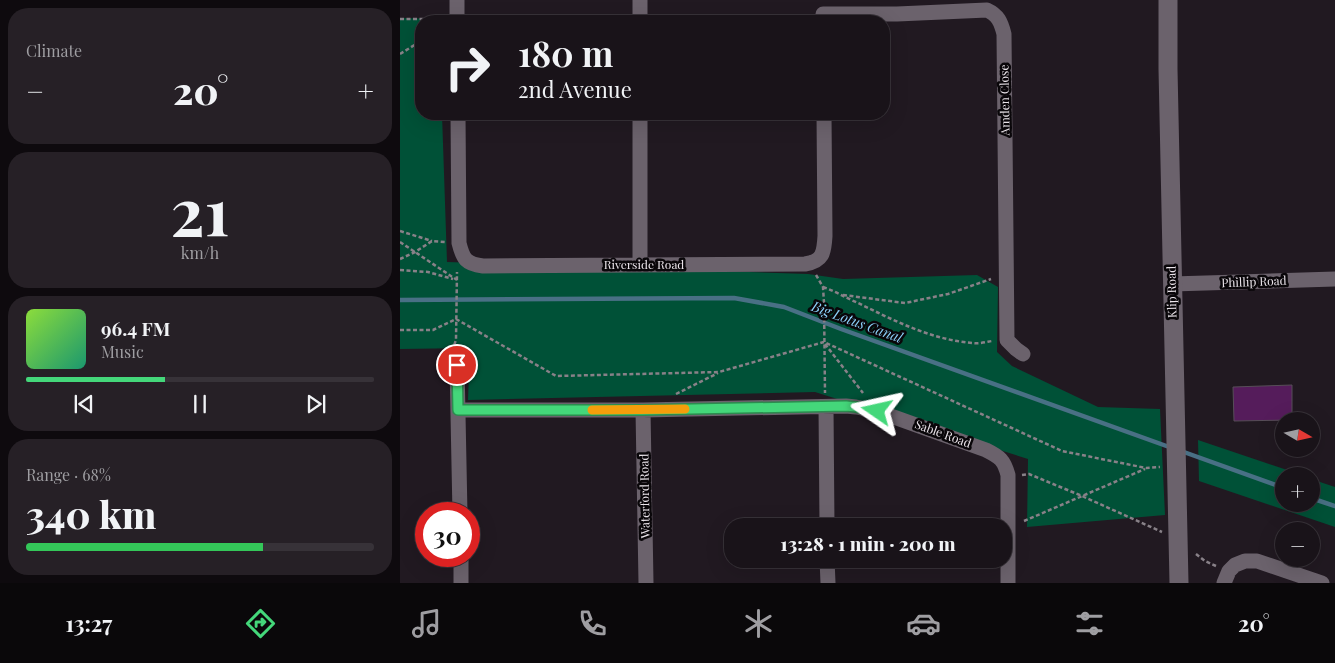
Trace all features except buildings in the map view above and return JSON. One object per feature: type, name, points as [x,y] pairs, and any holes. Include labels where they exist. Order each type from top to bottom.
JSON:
[{"type":"street","points":[[457,0],[457,15]]},
{"type":"street","points":[[640,0],[640,15]]},
{"type":"street","name":"Klip Road","points":[[1168,0],[1178,583]]},
{"type":"street","name":"Amden Close","points":[[822,12],[896,14],[987,10],[994,13],[1001,22],[1004,34],[1007,340]]},
{"type":"street","points":[[458,120],[459,243]]},
{"type":"street","points":[[640,120],[640,265]]},
{"type":"street","points":[[818,263],[824,248],[825,236],[824,120]]},
{"type":"street","name":"Riverside Road","points":[[459,243],[462,255],[466,260],[475,265],[483,266],[818,263]]},
{"type":"street","name":"Phillip Road","points":[[1172,284],[1335,279]]},
{"type":"street","points":[[1007,340],[1023,354]]},
{"type":"street","points":[[457,370],[460,502]]},
{"type":"street","points":[[826,404],[827,518]]},
{"type":"street","name":"Sable Road","points":[[458,410],[643,410],[826,404],[856,407],[877,411],[986,450],[998,456],[1005,464],[1008,475]]},
{"type":"street","name":"Waterford Road","points":[[643,410],[646,583]]},
{"type":"street","points":[[1008,475],[1008,518]]},
{"type":"street","points":[[1226,577],[1235,565],[1245,561],[1257,561],[1322,583]]},
{"type":"street","points":[[461,567],[461,583]]},
{"type":"street","points":[[827,568],[828,583]]},
{"type":"street","points":[[1008,568],[1008,583]]},
{"type":"path","points":[[400,19],[415,19]]},
{"type":"path","points":[[400,54],[415,45]]},
{"type":"path","points":[[400,230],[432,241],[459,243]]},
{"type":"path","points":[[400,259],[432,241]]},
{"type":"path","points":[[400,242],[457,280]]},
{"type":"path","points":[[818,263],[816,274],[823,287],[824,303],[826,404]]},
{"type":"path","points":[[400,270],[428,272],[457,280]]},
{"type":"path","points":[[842,294],[905,303],[948,294],[1006,275]]},
{"type":"path","points":[[457,280],[456,340],[450,358],[449,370],[457,370]]},
{"type":"path","points":[[823,287],[842,294],[898,323],[926,334],[975,344],[1007,340]]},
{"type":"path","points":[[400,330],[434,330],[456,319]]},
{"type":"path","points":[[456,319],[556,376],[719,372]]},
{"type":"path","points":[[824,342],[877,411]]},
{"type":"path","points":[[669,397],[719,372],[824,342],[1062,451],[1146,468],[1176,466]]},
{"type":"path","points":[[1012,525],[1146,468]]},
{"type":"path","points":[[1008,475],[1029,474],[1178,539],[1226,577]]},
{"type":"green space","points":[[400,18],[415,18],[415,120],[442,120],[447,262],[808,274],[843,279],[977,275],[998,287],[997,352],[1012,366],[1098,407],[1160,409],[1165,515],[1027,527],[1028,459],[815,392],[468,400],[470,348],[400,349]]},
{"type":"green space","points":[[1198,440],[1278,467],[1275,467],[1275,507],[1199,481]]},
{"type":"green space","points":[[1320,482],[1335,487],[1335,527],[1291,512],[1320,512]]},
{"type":"waterway","name":"Big Lotus Canal","points":[[400,300],[734,298],[784,307],[1172,448]]},
{"type":"waterway","name":"Big Lotus Canal","points":[[1181,451],[1275,485]]},
{"type":"waterway","name":"Big Lotus Canal","points":[[1320,501],[1335,506]]},
{"type":"slow traffic","points":[[592,410],[685,409]]},
{"type":"route","points":[[457,365],[458,410],[643,410],[846,406],[877,411]]}]
